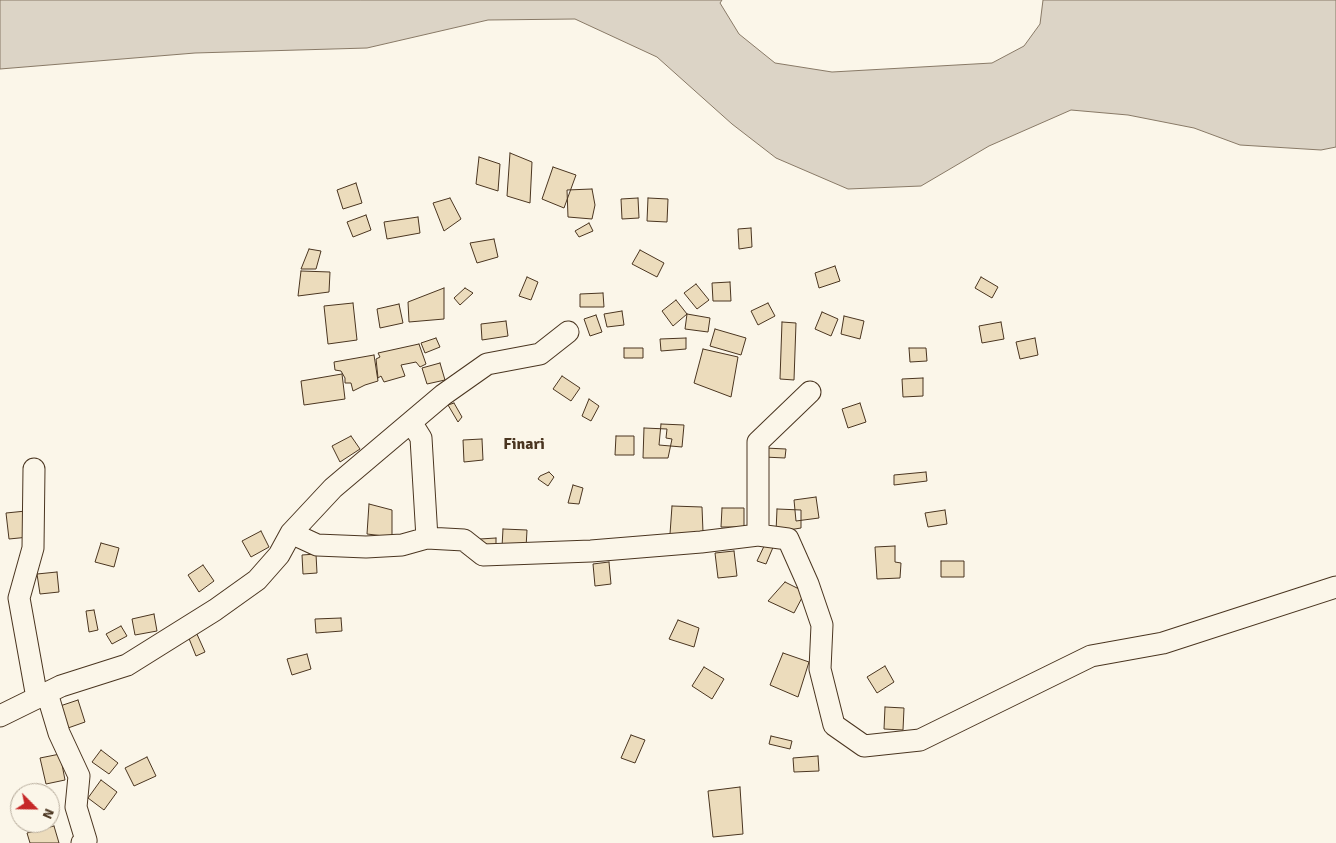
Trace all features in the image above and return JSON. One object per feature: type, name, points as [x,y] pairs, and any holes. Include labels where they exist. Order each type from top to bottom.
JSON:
[{"type":"street","points":[[0,716],[61,686],[127,665],[180,633],[257,580],[279,555],[291,533],[333,488],[443,395],[487,364],[540,354],[568,332]]},
{"type":"street","points":[[758,535],[758,442],[810,392]]},
{"type":"street","points":[[411,422],[421,438],[427,538]]},
{"type":"street","points":[[34,469],[33,548],[19,598],[42,696],[79,776],[76,807],[86,840],[82,843]]},
{"type":"street","points":[[291,533],[317,545],[327,546],[366,547],[402,544],[427,538],[464,540],[483,555],[590,551],[701,542],[758,535],[788,539],[808,584],[822,625],[820,669],[834,725],[864,746],[920,740],[1091,656],[1163,643],[1336,587]]},
{"type":"shaded area","points":[[0,0],[722,0],[720,3],[739,34],[775,63],[832,72],[992,63],[1024,46],[1040,24],[1043,0],[1336,0],[1336,147],[1321,150],[1240,145],[1194,128],[1128,115],[1071,110],[989,146],[921,186],[848,189],[776,158],[732,124],[657,57],[575,19],[488,20],[367,48],[195,53],[0,69]]},
{"type":"building","points":[[510,153],[532,162],[530,203],[507,196]]},
{"type":"building","points":[[479,157],[500,164],[498,191],[476,184]]},
{"type":"building","points":[[553,167],[576,175],[564,208],[542,199]]},
{"type":"building","points":[[356,183],[362,203],[343,209],[337,190]]},
{"type":"building","points":[[592,189],[595,205],[592,219],[568,217],[567,190]]},
{"type":"building","points":[[450,198],[461,219],[444,231],[433,203]]},
{"type":"building","points":[[638,198],[639,218],[622,219],[621,199]]},
{"type":"building","points":[[648,198],[668,199],[667,222],[647,221]]},
{"type":"building","points":[[366,215],[371,230],[353,237],[347,222]]},
{"type":"building","points":[[418,217],[420,233],[387,239],[384,222]]},
{"type":"building","points":[[589,223],[593,231],[579,237],[575,231]]},
{"type":"building","points":[[751,228],[752,247],[739,249],[738,229]]},
{"type":"building","points":[[494,239],[498,257],[477,263],[470,243]]},
{"type":"building","points":[[309,249],[321,251],[316,269],[301,269]]},
{"type":"building","points":[[640,250],[664,263],[657,277],[632,264]]},
{"type":"building","points":[[835,266],[840,281],[819,288],[815,273]]},
{"type":"building","points":[[301,271],[330,272],[329,292],[298,296]]},
{"type":"building","points":[[527,277],[538,282],[531,300],[519,296]]},
{"type":"building","points":[[981,277],[998,287],[992,298],[975,288]]},
{"type":"building","points":[[730,282],[731,301],[713,301],[712,283]]},
{"type":"building","points":[[696,284],[709,300],[697,309],[684,293]]},
{"type":"building","points":[[444,288],[444,319],[409,322],[408,302]]},
{"type":"building","points":[[465,288],[473,293],[460,305],[454,298]]},
{"type":"building","points":[[603,293],[604,307],[580,307],[580,294]]},
{"type":"building","points":[[676,300],[687,314],[673,326],[662,311]]},
{"type":"building","points":[[353,303],[357,340],[328,344],[324,306]]},
{"type":"building","points":[[768,303],[775,316],[758,325],[751,311]]},
{"type":"building","points":[[399,304],[403,323],[380,328],[377,309]]},
{"type":"building","points":[[622,311],[624,325],[607,327],[604,314]]},
{"type":"building","points":[[822,312],[838,319],[831,336],[815,329]]},
{"type":"building","points":[[687,314],[710,318],[708,332],[685,329]]},
{"type":"building","points":[[596,315],[602,332],[590,336],[584,319]]},
{"type":"building","points":[[844,316],[864,321],[860,339],[841,334]]},
{"type":"building","points":[[506,321],[508,336],[482,340],[481,324]]},
{"type":"building","points":[[782,322],[796,323],[794,380],[780,379]]},
{"type":"building","points":[[1001,322],[1004,339],[982,343],[979,326]]},
{"type":"building","points":[[715,329],[746,338],[741,355],[710,346]]},
{"type":"building","points":[[436,338],[440,347],[425,353],[421,343]]},
{"type":"building","points":[[686,338],[686,349],[661,351],[660,339]]},
{"type":"building","points":[[1035,338],[1038,355],[1020,359],[1016,342]]},
{"type":"building","points":[[419,344],[426,364],[420,367],[416,362],[401,365],[405,376],[384,382],[381,376],[378,378],[376,359],[380,357],[378,353]]},
{"type":"building","points":[[624,348],[643,348],[643,358],[624,358]]},
{"type":"building","points":[[909,348],[926,348],[927,361],[910,362]]},
{"type":"building","points":[[703,349],[738,357],[731,397],[694,383]]},
{"type":"building","points":[[374,355],[378,381],[353,391],[351,383],[345,383],[345,378],[341,371],[335,370],[334,362]]},
{"type":"building","points":[[440,363],[445,380],[427,384],[422,368]]},
{"type":"building","points":[[342,374],[345,399],[304,405],[301,381]]},
{"type":"building","points":[[562,376],[580,388],[571,401],[553,389]]},
{"type":"building","points":[[923,378],[923,396],[903,397],[902,379]]},
{"type":"building","points":[[589,399],[599,406],[591,421],[582,416]]},
{"type":"building","points":[[454,403],[462,417],[458,422],[448,405]]},
{"type":"building","points":[[860,403],[866,422],[848,428],[842,409]]},
{"type":"building","points":[[661,424],[684,425],[682,447],[659,445]]},
{"type":"building","points":[[644,428],[667,429],[666,438],[672,439],[668,458],[643,458]]},
{"type":"building","points":[[351,436],[360,449],[340,462],[332,446]]},
{"type":"building","points":[[616,436],[634,436],[634,455],[615,455]]},
{"type":"building","points":[[482,439],[483,460],[464,462],[463,440]]},
{"type":"building","points":[[765,448],[786,449],[785,458],[764,457]]},
{"type":"building","points":[[549,472],[554,477],[548,486],[538,479]]},
{"type":"building","points":[[926,472],[927,481],[894,485],[894,475]]},
{"type":"building","points":[[573,485],[583,488],[579,504],[568,503]]},
{"type":"building","points":[[816,497],[819,518],[796,521],[794,500]]},
{"type":"building","points":[[369,504],[392,510],[392,537],[367,534]]},
{"type":"building","points":[[672,506],[702,507],[703,532],[670,534]]},
{"type":"building","points":[[722,508],[744,508],[744,527],[721,527]]},
{"type":"building","points":[[777,509],[801,510],[801,528],[776,532]]},
{"type":"building","points":[[945,510],[947,524],[928,527],[925,513]]},
{"type":"building","points":[[26,511],[29,537],[9,539],[6,513]]},
{"type":"building","points":[[503,529],[527,530],[526,548],[502,547]]},
{"type":"building","points":[[261,531],[269,547],[251,557],[242,541]]},
{"type":"building","points":[[496,538],[496,545],[480,546],[480,539]]},
{"type":"building","points":[[766,542],[774,545],[766,564],[757,561]]},
{"type":"building","points":[[101,543],[119,548],[114,567],[95,562]]},
{"type":"building","points":[[895,546],[895,562],[901,563],[900,578],[877,579],[875,547]]},
{"type":"building","points":[[734,551],[737,576],[718,578],[715,553]]},
{"type":"building","points":[[316,554],[317,573],[303,574],[302,555]]},
{"type":"building","points":[[941,561],[964,561],[964,577],[941,577]]},
{"type":"building","points":[[609,562],[611,584],[595,586],[593,564]]},
{"type":"building","points":[[203,565],[214,581],[199,592],[188,575]]},
{"type":"building","points":[[57,572],[59,592],[40,594],[37,574]]},
{"type":"building","points":[[785,582],[805,592],[794,613],[768,601]]},
{"type":"building","points":[[94,610],[98,630],[89,632],[86,611]]},
{"type":"building","points":[[154,614],[157,631],[135,635],[132,619]]},
{"type":"building","points":[[341,618],[342,631],[316,633],[315,619]]},
{"type":"building","points":[[678,620],[699,628],[694,647],[669,639]]},
{"type":"building","points":[[121,626],[127,636],[112,644],[106,634]]},
{"type":"building","points":[[196,632],[205,652],[196,656],[188,636]]},
{"type":"building","points":[[783,653],[809,662],[798,697],[770,685]]},
{"type":"building","points":[[307,654],[311,669],[292,675],[287,659]]},
{"type":"building","points":[[885,666],[894,682],[877,693],[867,677]]},
{"type":"building","points":[[704,667],[724,679],[712,699],[692,686]]},
{"type":"building","points":[[78,700],[85,722],[68,728],[60,706]]},
{"type":"building","points":[[885,707],[904,708],[903,730],[884,729]]},
{"type":"building","points":[[631,735],[645,740],[635,763],[621,758]]},
{"type":"building","points":[[771,736],[792,741],[790,749],[769,744]]},
{"type":"building","points":[[101,750],[118,763],[109,774],[92,762]]},
{"type":"building","points":[[60,754],[65,780],[46,783],[40,758]]},
{"type":"building","points":[[818,756],[819,771],[794,772],[793,758]]},
{"type":"building","points":[[147,757],[156,776],[134,786],[125,768]]},
{"type":"building","points":[[101,780],[117,792],[104,810],[88,798]]},
{"type":"building","points":[[740,787],[743,834],[713,837],[708,791]]},
{"type":"building","points":[[27,833],[56,833],[59,843],[30,843]]},
{"type":"district","name":"Finari","points":[[524,445]]}]
